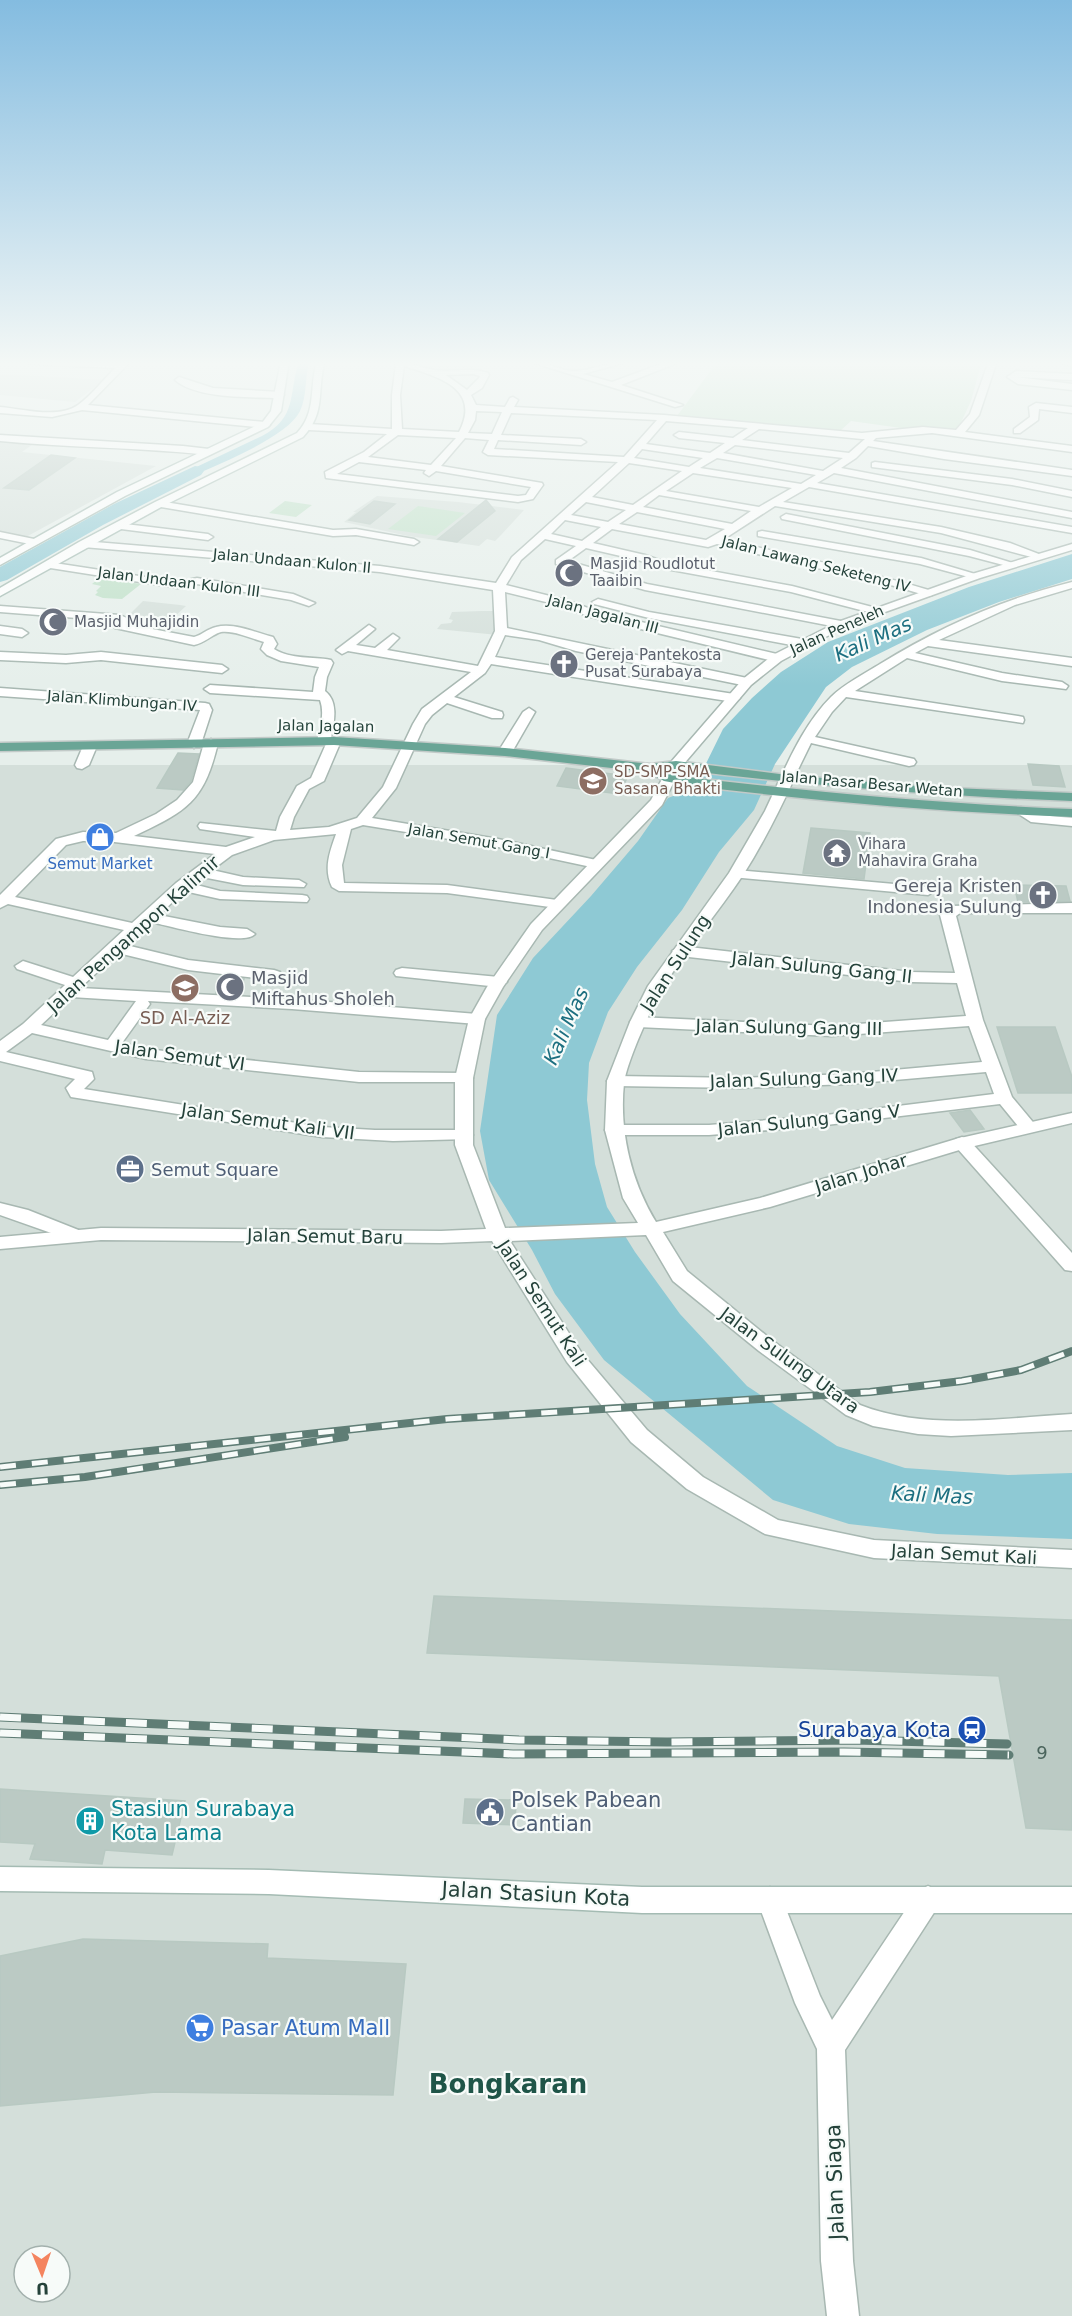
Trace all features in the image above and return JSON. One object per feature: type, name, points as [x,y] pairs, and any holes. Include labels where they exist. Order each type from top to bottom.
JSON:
[{"type":"main road","name":"Jalan Jagalan","points":[[0,747],[329,741],[505,752],[673,771]]},
{"type":"main road","name":"Jalan Pasar Besar Wetan","points":[[673,771],[698,767],[771,777],[778,787],[868,802],[1072,813]]},
{"type":"main road","name":"Jalan Pasar Besar Wetan","points":[[673,771],[686,781],[778,787],[868,785],[983,795],[1072,797]]},
{"type":"main road","points":[[868,785],[858,793],[868,802]]},
{"type":"street","points":[[0,562],[125,492],[173,469]]},
{"type":"street","points":[[0,593],[83,544],[230,469]]},
{"type":"street","points":[[338,469],[329,474],[330,476],[518,500],[529,497],[537,484],[441,469]]},
{"type":"street","points":[[416,487],[433,469]]},
{"type":"street","points":[[365,818],[389,788],[411,745],[418,724],[427,712],[484,665],[501,631],[499,587],[516,559],[617,469]]},
{"type":"street","points":[[688,469],[1072,530]]},
{"type":"street","points":[[811,469],[1072,515]]},
{"type":"street","name":"Jalan Lawang Seketeng IV","points":[[715,540],[758,511],[836,469]]},
{"type":"street","points":[[904,469],[1012,482],[1072,494]]},
{"type":"street","points":[[1041,469],[1072,473]]},
{"type":"street","points":[[694,470],[657,492],[588,545],[560,562],[645,587],[842,624]]},
{"type":"street","points":[[657,492],[758,511]]},
{"type":"street","points":[[584,498],[735,528]]},
{"type":"street","points":[[773,503],[965,533],[1039,556]]},
{"type":"street","points":[[159,504],[333,533],[363,533],[414,542]]},
{"type":"street","points":[[742,547],[762,534],[792,506]]},
{"type":"street","points":[[782,516],[970,553],[1011,564]]},
{"type":"street","points":[[564,517],[705,544],[715,540]]},
{"type":"street","points":[[117,526],[208,537]]},
{"type":"street","points":[[762,534],[921,561],[976,576]]},
{"type":"street","points":[[0,535],[35,542]]},
{"type":"street","points":[[542,536],[649,559],[666,566],[792,589],[876,611]]},
{"type":"street","name":"Jalan Lawang Seketeng IV","points":[[715,540],[857,572],[928,593]]},
{"type":"street","name":"Jalan Undaan Kulon II","points":[[83,544],[380,569],[499,587]]},
{"type":"street","name":"Jalan Peneleh","points":[[673,771],[747,682],[777,658],[802,643],[876,611],[1011,564],[1072,547]]},
{"type":"street","name":"Jalan Undaan Kulon III","points":[[48,565],[178,585],[197,581],[293,597],[309,603]]},
{"type":"street","name":"Jalan Sulung","points":[[651,1229],[632,1198],[614,1130],[616,1081],[638,1022],[656,986],[736,874],[778,787],[826,710],[843,693],[925,642],[994,608],[1024,597],[1072,585]]},
{"type":"street","name":"Jalan Jagalan III","points":[[499,587],[562,602],[595,615],[777,658]]},
{"type":"street","points":[[598,602],[649,615],[802,643]]},
{"type":"street","points":[[0,609],[120,618],[123,620],[118,626],[194,641],[201,640],[216,630],[226,629],[269,639],[271,642],[267,649],[273,654],[316,664],[327,663]]},
{"type":"street","points":[[204,826],[277,835],[304,786],[317,781],[329,741],[329,710],[325,697],[319,692],[321,677],[327,663],[369,629]]},
{"type":"street","points":[[0,630],[22,633]]},
{"type":"street","points":[[501,631],[540,637],[576,647],[747,682]]},
{"type":"street","points":[[377,653],[393,638]]},
{"type":"street","points":[[925,642],[1072,662]]},
{"type":"street","points":[[347,647],[377,653],[734,698]]},
{"type":"street","points":[[903,654],[1002,677],[1062,686]]},
{"type":"street","points":[[0,656],[66,659],[101,656],[222,669]]},
{"type":"street","points":[[210,689],[325,697]]},
{"type":"street","name":"Jalan Klimbungan IV","points":[[0,692],[205,707],[206,710],[194,744]]},
{"type":"street","points":[[843,693],[1018,720]]},
{"type":"street","points":[[445,698],[497,715]]},
{"type":"street","points":[[505,752],[529,712]]},
{"type":"street","points":[[809,739],[909,762]]},
{"type":"street","points":[[119,837],[180,804],[196,789],[205,771],[211,743]]},
{"type":"street","points":[[82,765],[90,746]]},
{"type":"street","name":"Jalan Semut Kali","points":[[673,771],[657,802],[536,927],[498,982],[477,1019],[464,1078],[464,1145],[498,1236],[574,1357],[639,1436],[695,1483],[773,1528],[874,1549],[1072,1559]]},
{"type":"street","points":[[1021,811],[1036,819],[1072,822]]},
{"type":"street","points":[[365,818],[433,821]]},
{"type":"street","name":"Jalan Pengampon Kalimir","points":[[0,1050],[29,1027],[181,886],[227,852],[277,835],[330,831],[365,818]]},
{"type":"street","name":"Jalan Semut Gang I","points":[[365,818],[596,864]]},
{"type":"street","points":[[345,827],[336,855],[336,883],[342,887],[447,889],[557,904]]},
{"type":"street","points":[[2,902],[61,842],[82,836],[119,837],[227,852]]},
{"type":"street","points":[[181,886],[220,895],[300,891],[199,872]]},
{"type":"street","points":[[736,874],[928,891]]},
{"type":"street","points":[[2,902],[135,928]]},
{"type":"street","points":[[1028,1127],[1004,1098],[975,1020],[948,915],[949,912],[964,909],[1072,908]]},
{"type":"street","points":[[148,917],[220,932],[247,934]]},
{"type":"street","points":[[113,947],[188,965],[274,975]]},
{"type":"street","name":"Jalan Sulung Gang II","points":[[680,951],[910,977],[965,978]]},
{"type":"street","points":[[23,966],[71,987],[477,1019]]},
{"type":"street","points":[[402,973],[498,982]]},
{"type":"street","points":[[112,1046],[142,1004]]},
{"type":"street","name":"Jalan Sulung Gang III","points":[[638,1022],[831,1031],[908,1027],[975,1020]]},
{"type":"street","name":"Jalan Semut VI","points":[[29,1027],[146,1054],[359,1077],[464,1078]]},
{"type":"street","name":"Jalan Semut Kali VII","points":[[0,1050],[86,1076],[75,1091],[77,1093],[134,1099],[320,1132],[357,1135],[464,1135]]},
{"type":"street","name":"Jalan Sulung Gang IV","points":[[616,1081],[740,1083],[838,1079],[992,1066]]},
{"type":"street","name":"Jalan Sulung Gang V","points":[[614,1130],[709,1130],[818,1121],[1004,1098]]},
{"type":"street","name":"Jalan Johar","points":[[651,1229],[763,1203],[962,1143],[1072,1118]]},
{"type":"street","points":[[962,1143],[1072,1264]]},
{"type":"street","points":[[0,1209],[21,1214],[74,1235]]},
{"type":"street","name":"Jalan Semut Baru","points":[[0,1243],[74,1235],[522,1236],[651,1229]]},
{"type":"street","name":"Jalan Sulung Utara","points":[[651,1229],[680,1276],[766,1346],[853,1410],[873,1418],[918,1426],[951,1428],[1072,1422]]},
{"type":"street","name":"Jalan Stasiun Kota","points":[[0,1879],[269,1881],[642,1900],[1072,1900]]},
{"type":"street","points":[[831,2047],[928,1899]]},
{"type":"street","name":"Jalan Siaga","points":[[770,1900],[809,2003],[831,2047],[837,2261],[843,2316]]},
{"type":"shaded area","points":[[0,469],[150,469],[26,537],[0,533]]},
{"type":"shaded area","points":[[377,496],[524,510],[495,541],[487,539],[479,546],[408,536],[344,522],[356,512],[353,512]]},
{"type":"shaded area","points":[[143,601],[186,606],[158,632],[119,625]]},
{"type":"shaded area","points":[[497,611],[498,635],[437,629],[441,624],[451,623],[453,620],[449,619],[452,612]]},
{"type":"shaded area","points":[[0,765],[1072,765],[1072,2316],[0,2316]]},
{"type":"green space","points":[[285,501],[312,505],[296,517],[269,513]]},
{"type":"green space","points":[[418,506],[465,513],[436,536],[388,529]]},
{"type":"green space","points":[[99,578],[141,584],[122,599],[103,598],[95,595],[101,586],[92,584]]},
{"type":"water","points":[[192,469],[207,469],[160,490],[152,488]]},
{"type":"water","name":"Kali Mas","points":[[1072,554],[1072,579],[999,602],[927,630],[852,667],[826,687],[775,764],[754,810],[719,852],[682,910],[637,967],[608,1012],[589,1063],[587,1100],[595,1164],[607,1207],[635,1252],[680,1314],[747,1386],[837,1446],[905,1468],[1008,1475],[1072,1473],[1072,1539],[937,1534],[849,1524],[773,1500],[604,1360],[555,1294],[532,1250],[489,1180],[480,1131],[497,1015],[533,958],[638,841],[668,798],[694,788],[723,729],[781,672],[828,642],[969,587]]},
{"type":"building","points":[[31,469],[59,469],[29,490],[4,488]]},
{"type":"building","points":[[486,500],[495,511],[457,542],[438,539]]},
{"type":"building","points":[[374,501],[395,504],[370,524],[349,520]]},
{"type":"building","points":[[178,753],[199,754],[191,781],[183,790],[157,788]]},
{"type":"building","points":[[1028,764],[1059,766],[1065,787],[1033,785]]},
{"type":"building","name":"SD-SMP-SMA Sasana Bhakti","points":[[566,768],[628,776],[619,794],[557,786]]},
{"type":"building","name":"Vihara Mahavira Graha","points":[[811,828],[870,833],[864,879],[803,873]]},
{"type":"building","name":"Gereja Kristen Indonesia Sulung","points":[[1014,885],[1066,886],[1070,901],[1018,902]]},
{"type":"building","name":"Masjid Miftahus Sholeh","points":[[221,976],[244,979],[239,994],[216,993]]},
{"type":"building","points":[[997,1027],[1055,1027],[1072,1077],[1072,1093],[1018,1093]]},
{"type":"building","points":[[970,1110],[984,1129],[964,1132],[950,1113]]},
{"type":"building","points":[[434,1596],[1072,1620],[1072,1830],[1026,1828],[999,1676],[427,1653]]},
{"type":"building","name":"Stasiun Surabaya Kota Lama","points":[[0,1789],[185,1801],[172,1855],[105,1850],[102,1864],[30,1859],[35,1844],[0,1842]]},
{"type":"building","name":"Polsek Pabean Cantian","points":[[465,1799],[516,1800],[515,1825],[463,1823]]},
{"type":"building","name":"Pasar Atum Mall","points":[[83,1939],[268,1944],[267,1958],[406,1964],[393,2095],[156,2092],[0,2106],[0,1956]]},
{"type":"waterway","points":[[0,576],[96,521],[195,471]]},
{"type":"railway","points":[[0,1467],[447,1419],[870,1392],[962,1381],[1021,1370],[1072,1351]]},
{"type":"railway","points":[[0,1485],[85,1477],[345,1437]]},
{"type":"railway","points":[[0,1717],[519,1740],[667,1742],[855,1740],[1007,1744]]},
{"type":"railway","points":[[0,1733],[513,1754],[844,1752],[1009,1755]]},
{"type":"place","name":"Masjid Roudlotut Taaibin","points":[[569,573]]},
{"type":"place","name":"Masjid Muhajidin","points":[[53,622]]},
{"type":"place","name":"Gereja Pantekosta Pusat Surabaya","points":[[564,664]]},
{"type":"place","name":"SD-SMP-SMA Sasana Bhakti","points":[[593,781]]},
{"type":"place","name":"Semut Market","points":[[100,837]]},
{"type":"place","name":"Vihara Mahavira Graha","points":[[837,853]]},
{"type":"place","name":"Gereja Kristen Indonesia Sulung","points":[[1043,895]]},
{"type":"place","name":"Masjid Miftahus Sholeh","points":[[230,987]]},
{"type":"place","name":"SD Al-Aziz","points":[[185,988]]},
{"type":"place","name":"Semut Square","points":[[130,1169]]},
{"type":"place","name":"Surabaya Kota","points":[[972,1730]]},
{"type":"place","name":"Polsek Pabean Cantian","points":[[490,1812]]},
{"type":"place","name":"Stasiun Surabaya Kota Lama","points":[[90,1821]]},
{"type":"place","name":"Pasar Atum Mall","points":[[200,2028]]},
{"type":"district","name":"Bongkaran","points":[[508,2084]]}]
